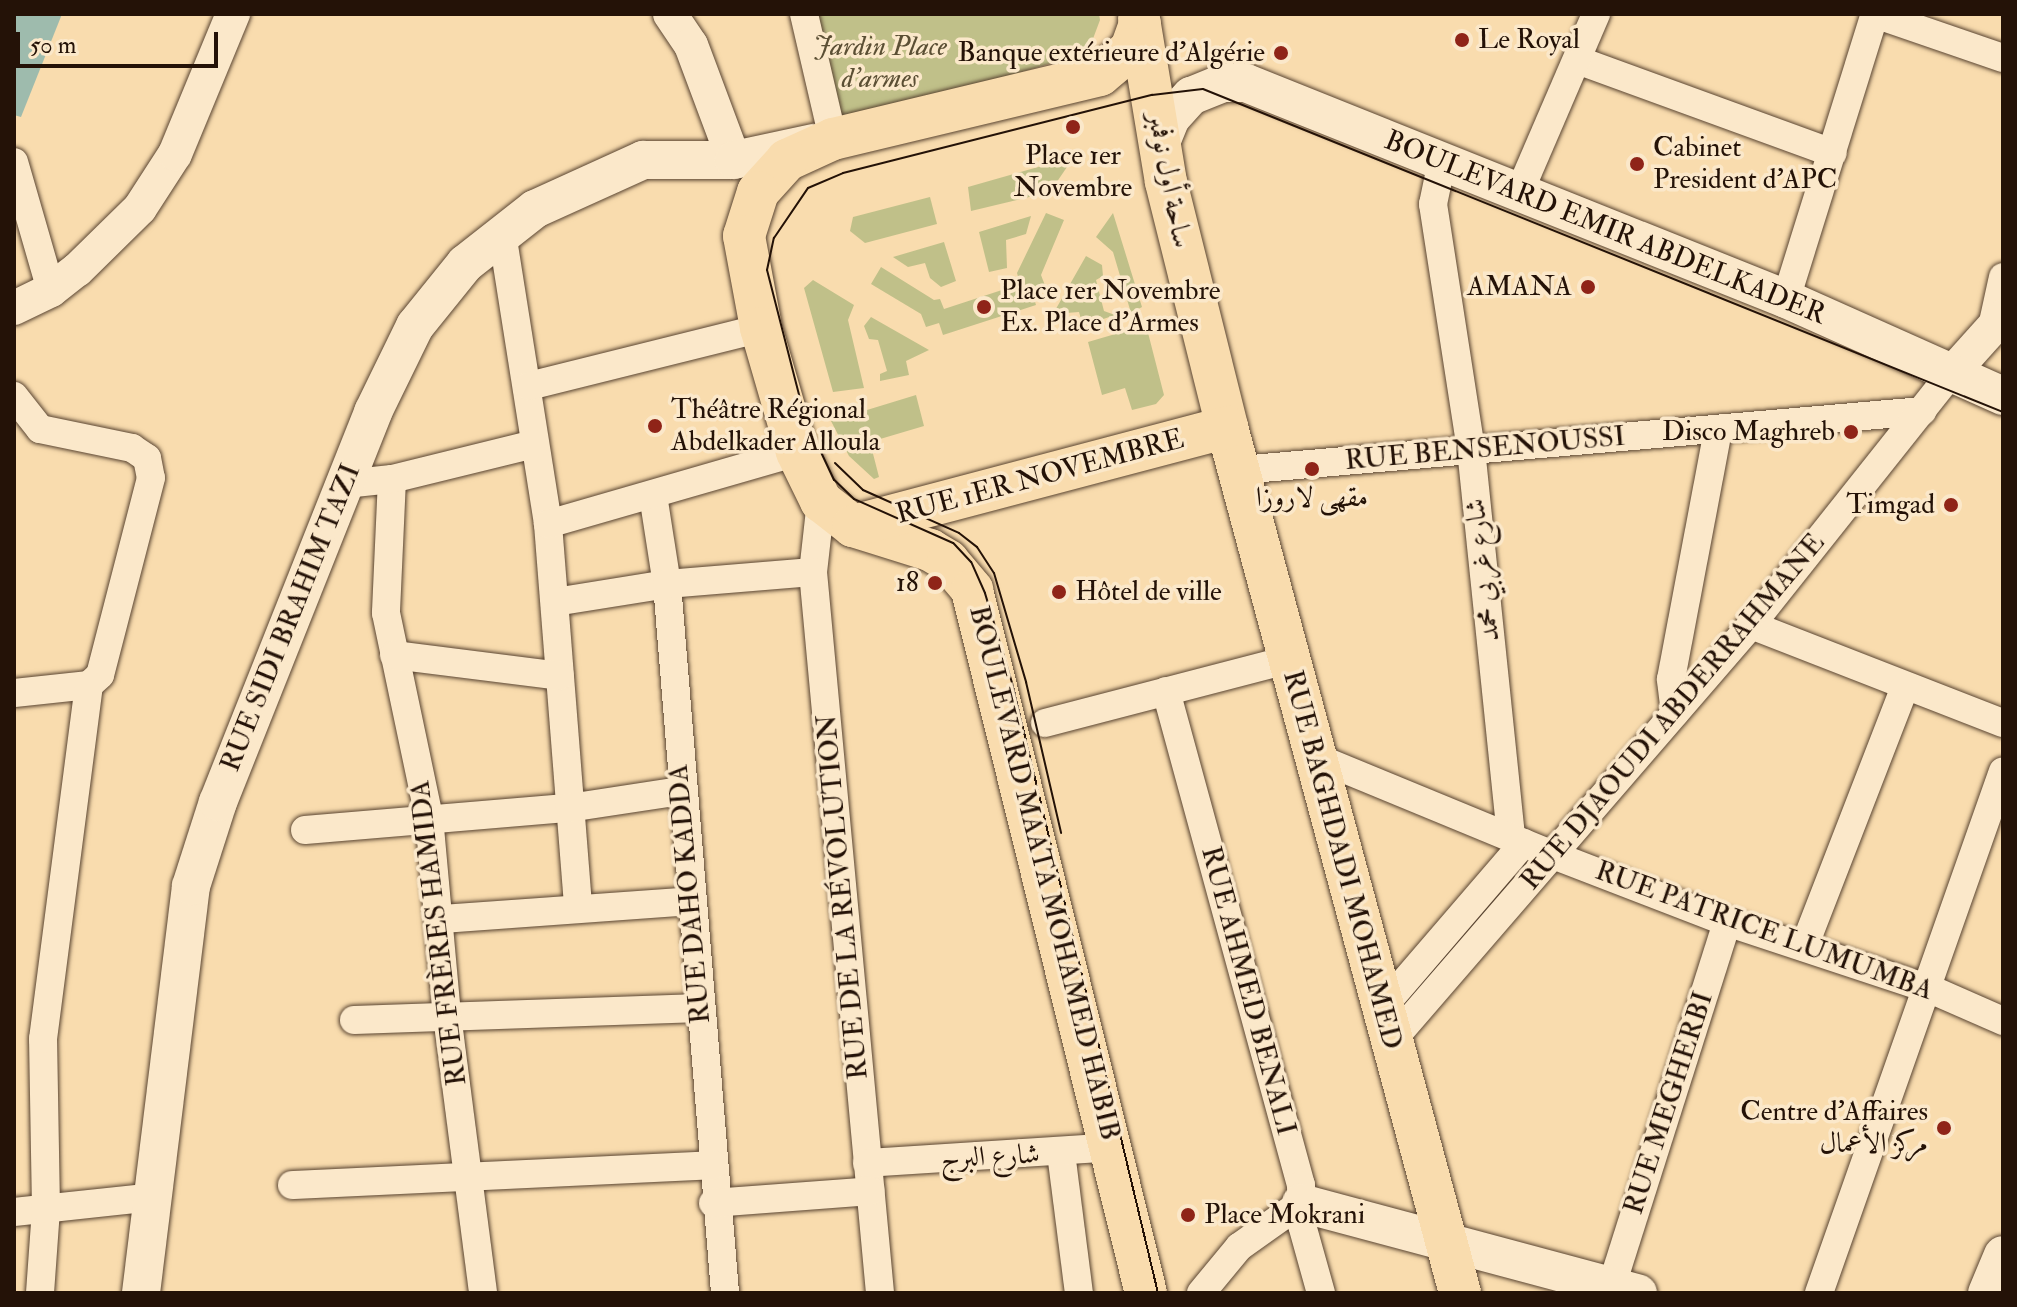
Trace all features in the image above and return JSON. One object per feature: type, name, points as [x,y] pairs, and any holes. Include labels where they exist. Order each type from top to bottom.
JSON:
[{"type":"main road","points":[[744,236],[752,203],[771,174],[833,139],[1074,83],[1119,63],[1139,19]]},
{"type":"main road","name":"ساحة أول نوفمبر","points":[[1139,19],[1160,145],[1227,427]]},
{"type":"main road","name":"BOULEVARD EMIR ABDELKADER","points":[[1160,145],[1180,106],[1203,89],[1246,83],[1786,299],[2003,396]]},
{"type":"main road","name":"RUE SIDI BRAHIM TAZI","points":[[141,1293],[191,886],[218,802],[345,484],[415,326],[465,264],[502,233],[535,209],[643,160],[734,160],[833,139]]},
{"type":"main road","points":[[734,160],[761,328],[797,452],[837,513]]},
{"type":"main road","name":"RUE BAGHDADI MOHAMED","points":[[1227,427],[1385,1027],[1460,1293]]},
{"type":"main road","name":"RUE 1ER NOVEMBRE","points":[[837,513],[1227,427]]},
{"type":"main road","name":"BOULEVARD MAATA MOHAMED HABIB","points":[[837,513],[930,550],[948,561],[972,590],[1113,1147],[1146,1293]]},
{"type":"main road","points":[[1301,1203],[1625,1289]]},
{"type":"main road","points":[[1987,1293],[2003,1255]]},
{"type":"street","points":[[14,308],[51,290],[140,208],[175,154],[233,14]]},
{"type":"street","points":[[670,14],[691,45],[734,160]]},
{"type":"street","points":[[804,14],[833,139]]},
{"type":"street","points":[[1519,193],[1596,14]]},
{"type":"street","points":[[1786,299],[1875,14],[2003,58]]},
{"type":"street","points":[[1577,60],[1833,153]]},
{"type":"street","name":"شارع غربي محمد","points":[[1442,161],[1433,204],[1471,449],[1517,840]]},
{"type":"street","points":[[14,162],[51,290]]},
{"type":"street","points":[[502,233],[529,386],[548,524],[578,907]]},
{"type":"street","points":[[1951,374],[1997,322],[2003,277]]},
{"type":"street","points":[[529,386],[761,328]]},
{"type":"street","name":"RUE DJAOUDI ABDERRAHMANE","points":[[1385,1027],[1553,855],[1751,625],[1951,374]]},
{"type":"street","points":[[14,396],[40,429],[132,448],[147,458],[151,478],[100,675],[89,685],[14,693]]},
{"type":"street","name":"RUE BENSENOUSSI","points":[[1240,470],[1922,411]]},
{"type":"street","points":[[1675,713],[1671,679],[1718,430]]},
{"type":"street","points":[[345,484],[392,479],[535,444]]},
{"type":"street","points":[[548,524],[797,452]]},
{"type":"street","name":"RUE FRÈRES HAMIDA","points":[[392,479],[386,613],[429,817],[442,919],[447,1019],[483,1293]]},
{"type":"street","name":"RUE DAHO KADDA","points":[[653,495],[667,584],[680,791],[714,1165],[713,1203],[725,1293]]},
{"type":"street","name":"RUE DE LA RÉVOLUTION","points":[[837,513],[813,572],[880,1293]]},
{"type":"street","points":[[555,602],[667,584],[813,572]]},
{"type":"street","points":[[1751,625],[2003,723]]},
{"type":"street","points":[[394,655],[560,676]]},
{"type":"street","points":[[1045,723],[1290,659]]},
{"type":"street","points":[[40,1293],[46,1209],[43,1039],[89,685]]},
{"type":"street","points":[[1804,947],[1905,686]]},
{"type":"street","name":"RUE AHMED BENALI","points":[[1166,691],[1301,1185],[1301,1203],[1321,1293]]},
{"type":"street","name":"RUE PATRICE LUMUMBA","points":[[1315,757],[1553,855],[1727,922],[1930,989],[2003,1021]]},
{"type":"street","points":[[1819,1293],[1930,989],[2003,771]]},
{"type":"street","points":[[305,830],[429,817],[569,808],[680,791]]},
{"type":"street","points":[[1385,1027],[1517,840]]},
{"type":"street","points":[[442,919],[691,901]]},
{"type":"street","name":"RUE MEGHERBI","points":[[1625,1289],[1727,922]]},
{"type":"street","points":[[354,1020],[701,1008]]},
{"type":"street","name":"شارع البرج","points":[[713,1203],[869,1177],[1113,1147]]},
{"type":"street","points":[[1061,1153],[1079,1293]]},
{"type":"street","points":[[292,1185],[714,1165]]},
{"type":"street","points":[[14,1212],[155,1197]]},
{"type":"street","points":[[1201,1293],[1239,1247],[1301,1203]]},
{"type":"green space","name":"Jardin Place d'armes","points":[[816,14],[1099,14],[1100,20],[1088,52],[843,126]]},
{"type":"green space","points":[[1063,160],[1067,167],[1050,192],[971,211],[968,187]]},
{"type":"green space","points":[[930,197],[937,224],[865,243],[850,231],[853,217]]},
{"type":"green space","points":[[1046,213],[1064,220],[1041,275],[1046,288],[1032,292],[1036,305],[943,335],[939,323],[926,327],[921,314],[871,284],[881,267],[934,300],[940,299],[944,309],[1020,284],[1017,273]]},
{"type":"green space","points":[[1113,213],[1142,307],[1131,313],[1113,252],[1096,237]]},
{"type":"green space","points":[[1031,216],[1026,234],[1006,240],[1007,268],[989,272],[979,232]]},
{"type":"green space","points":[[944,242],[956,281],[941,287],[930,278],[925,263],[908,267],[893,257]]},
{"type":"green space","points":[[1086,256],[1102,265],[1103,276],[1096,280],[1104,311],[1115,315],[1083,326],[1079,312],[1053,314]]},
{"type":"green space","points":[[813,280],[854,305],[848,320],[864,388],[833,392],[804,288]]},
{"type":"green space","points":[[871,317],[929,350],[906,361],[909,375],[880,381],[880,374],[887,371],[878,340],[869,339],[864,326]]},
{"type":"green space","points":[[1146,325],[1164,395],[1156,404],[1132,410],[1125,388],[1102,395],[1088,342]]},
{"type":"green space","points":[[916,395],[924,426],[870,442],[879,477],[874,479],[849,456],[831,421]]},
{"type":"shaded area","points":[[14,14],[62,14],[21,117],[14,115]]},
{"type":"tram line","points":[[1158,1293],[1013,686],[985,593],[971,562],[953,543],[854,499],[834,480],[805,418],[767,270],[774,238],[808,188],[843,173],[1152,95],[1203,89],[2003,412]]},
{"type":"tram line","points":[[835,463],[863,490],[959,533],[977,547],[994,573],[1026,682],[1061,833]]},
{"type":"place","name":"Le Royal","points":[[1462,40]]},
{"type":"place","name":"Banque extérieure d'Algérie","points":[[1281,53]]},
{"type":"place","name":"Place 1er Novembre","points":[[1073,127]]},
{"type":"place","name":"Cabinet President d'APC","points":[[1637,164]]},
{"type":"place","name":"AMANA","points":[[1588,287]]},
{"type":"place","name":"Place 1er Novembre Ex. Place d'Armes","points":[[984,307]]},
{"type":"place","name":"Théâtre Régional Abdelkader Alloula","points":[[655,426]]},
{"type":"place","name":"Disco Maghreb","points":[[1851,432]]},
{"type":"place","name":"مقهى لاروزا","points":[[1312,469]]},
{"type":"place","name":"Timgad","points":[[1951,505]]},
{"type":"place","name":"18","points":[[935,583]]},
{"type":"place","name":"Hôtel de ville","points":[[1059,592]]},
{"type":"place","name":"Centre d'Affaires مركز الأعمال","points":[[1944,1128]]},
{"type":"place","name":"Place Mokrani","points":[[1188,1215]]}]
